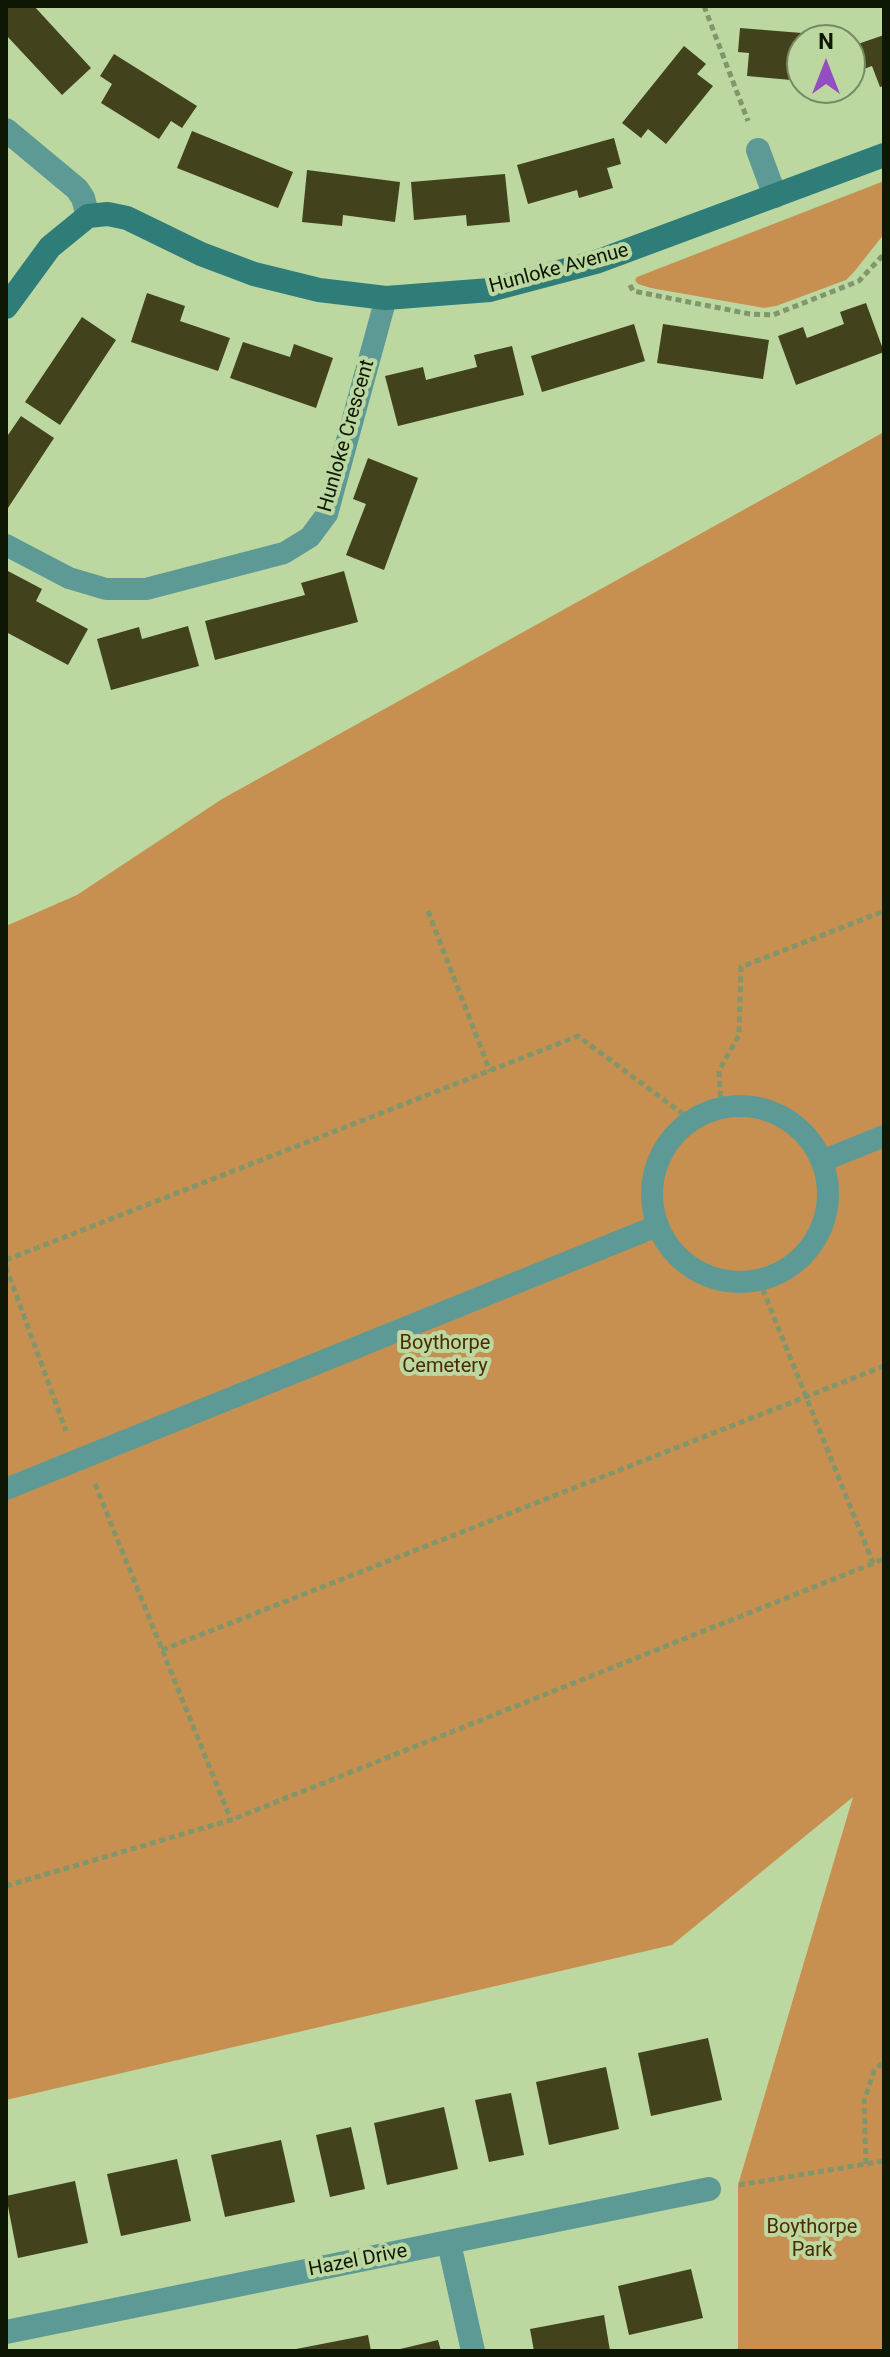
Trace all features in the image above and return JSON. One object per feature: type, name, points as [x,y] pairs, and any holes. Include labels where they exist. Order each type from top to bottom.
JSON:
[{"type":"street","points":[[6,130],[77,189],[88,216],[50,247],[6,307]]},
{"type":"street","points":[[758,150],[775,196]]},
{"type":"street","name":"Hunloke Avenue","points":[[88,216],[108,214],[127,218],[201,254],[254,274],[319,290],[386,298],[490,290],[614,256],[884,155]]},
{"type":"street","name":"Hazel Drive","points":[[6,2332],[709,2189]]},
{"type":"street","points":[[449,2243],[473,2351]]},
{"type":"lane","name":"Hunloke Crescent","points":[[6,545],[69,578],[106,589],[146,589],[284,553],[310,537],[327,514],[331,502],[386,298]]},
{"type":"lane","points":[[752,1106],[781,1116],[806,1135],[822,1161],[828,1190],[824,1220],[810,1248],[787,1268],[759,1280],[726,1281],[697,1271],[673,1252],[657,1226],[651,1199],[655,1168],[668,1141],[691,1120],[721,1107],[752,1106]]},
{"type":"lane","points":[[822,1161],[884,1136]]},
{"type":"lane","points":[[6,1489],[657,1226]]},
{"type":"path","points":[[704,6],[758,150]]},
{"type":"path","points":[[614,256],[633,291],[750,314],[773,315],[859,281],[884,254]]},
{"type":"path","points":[[428,911],[490,1071]]},
{"type":"path","points":[[721,1107],[719,1071],[739,1035],[741,967],[884,911]]},
{"type":"path","points":[[6,1260],[578,1036],[691,1120]]},
{"type":"path","points":[[6,1267],[81,1459],[231,1820]]},
{"type":"path","points":[[759,1280],[873,1563]]},
{"type":"path","points":[[162,1650],[884,1366]]},
{"type":"path","points":[[6,1886],[231,1820],[884,1559]]},
{"type":"path","points":[[866,2164],[864,2101],[874,2071],[884,2061]]},
{"type":"path","points":[[709,2189],[884,2161]]},
{"type":"green space","points":[[884,181],[884,234],[846,280],[764,308],[651,288],[635,280],[637,277]]},
{"type":"green space","name":"Boythorpe Cemetery","points":[[884,432],[884,2351],[738,2351],[738,2185],[853,1797],[672,1945],[6,2100],[6,926],[77,895],[222,799]]},
{"type":"building","points":[[6,6],[34,6],[91,68],[62,95],[6,35]]},
{"type":"building","points":[[740,28],[786,32],[786,80],[747,76],[749,53],[738,52]]},
{"type":"building","points":[[884,35],[884,86],[880,87],[872,66],[866,68],[866,41]]},
{"type":"building","points":[[684,46],[706,64],[697,74],[713,86],[666,144],[648,129],[641,138],[622,123]]},
{"type":"building","points":[[114,54],[197,106],[182,128],[171,121],[159,139],[101,103],[112,84],[100,76]]},
{"type":"building","points":[[192,131],[293,172],[278,208],[177,168]]},
{"type":"building","points":[[614,138],[621,164],[607,168],[613,188],[579,198],[577,190],[528,204],[517,165]]},
{"type":"building","points":[[307,170],[400,182],[395,222],[343,215],[342,226],[302,222]]},
{"type":"building","points":[[505,174],[510,222],[467,226],[466,215],[414,220],[411,182]]},
{"type":"building","points":[[147,293],[185,306],[180,321],[230,338],[218,371],[131,342]]},
{"type":"building","points":[[866,303],[884,352],[796,385],[778,336],[803,327],[807,338],[844,324],[840,312]]},
{"type":"building","points":[[82,317],[116,340],[60,425],[25,402]]},
{"type":"building","points":[[634,324],[645,361],[542,392],[531,356]]},
{"type":"building","points":[[663,324],[769,340],[763,379],[657,363]]},
{"type":"building","points":[[243,342],[290,357],[294,344],[333,358],[316,408],[230,378]]},
{"type":"building","points":[[512,346],[524,395],[398,426],[385,376],[423,367],[426,380],[477,367],[474,355]]},
{"type":"building","points":[[21,416],[54,438],[6,511],[6,438]]},
{"type":"building","points":[[368,458],[418,478],[384,570],[346,555],[366,504],[353,499]]},
{"type":"building","points":[[6,570],[42,589],[36,601],[88,629],[68,665],[6,632]]},
{"type":"building","points":[[344,571],[358,622],[215,660],[205,621],[305,595],[301,583]]},
{"type":"building","points":[[188,626],[199,666],[111,690],[97,639],[139,627],[142,639]]},
{"type":"building","points":[[708,2038],[722,2100],[651,2116],[638,2053]]},
{"type":"building","points":[[606,2067],[619,2129],[549,2145],[536,2082]]},
{"type":"building","points":[[511,2093],[524,2155],[489,2162],[475,2100]]},
{"type":"building","points":[[444,2107],[458,2169],[387,2185],[374,2123]]},
{"type":"building","points":[[351,2127],[365,2189],[330,2197],[316,2135]]},
{"type":"building","points":[[281,2140],[295,2202],[225,2217],[211,2155]]},
{"type":"building","points":[[177,2159],[191,2221],[121,2236],[107,2174]]},
{"type":"building","points":[[75,2181],[88,2243],[18,2258],[6,2196]]},
{"type":"building","points":[[691,2269],[703,2318],[629,2335],[618,2286]]},
{"type":"building","points":[[604,2315],[610,2351],[534,2351],[530,2329]]},
{"type":"building","points":[[368,2335],[371,2351],[291,2351],[291,2350]]},
{"type":"building","points":[[438,2340],[441,2351],[396,2351],[396,2350]]},
{"type":"park label","name":"Boythorpe Park","points":[[812,2240]]}]
